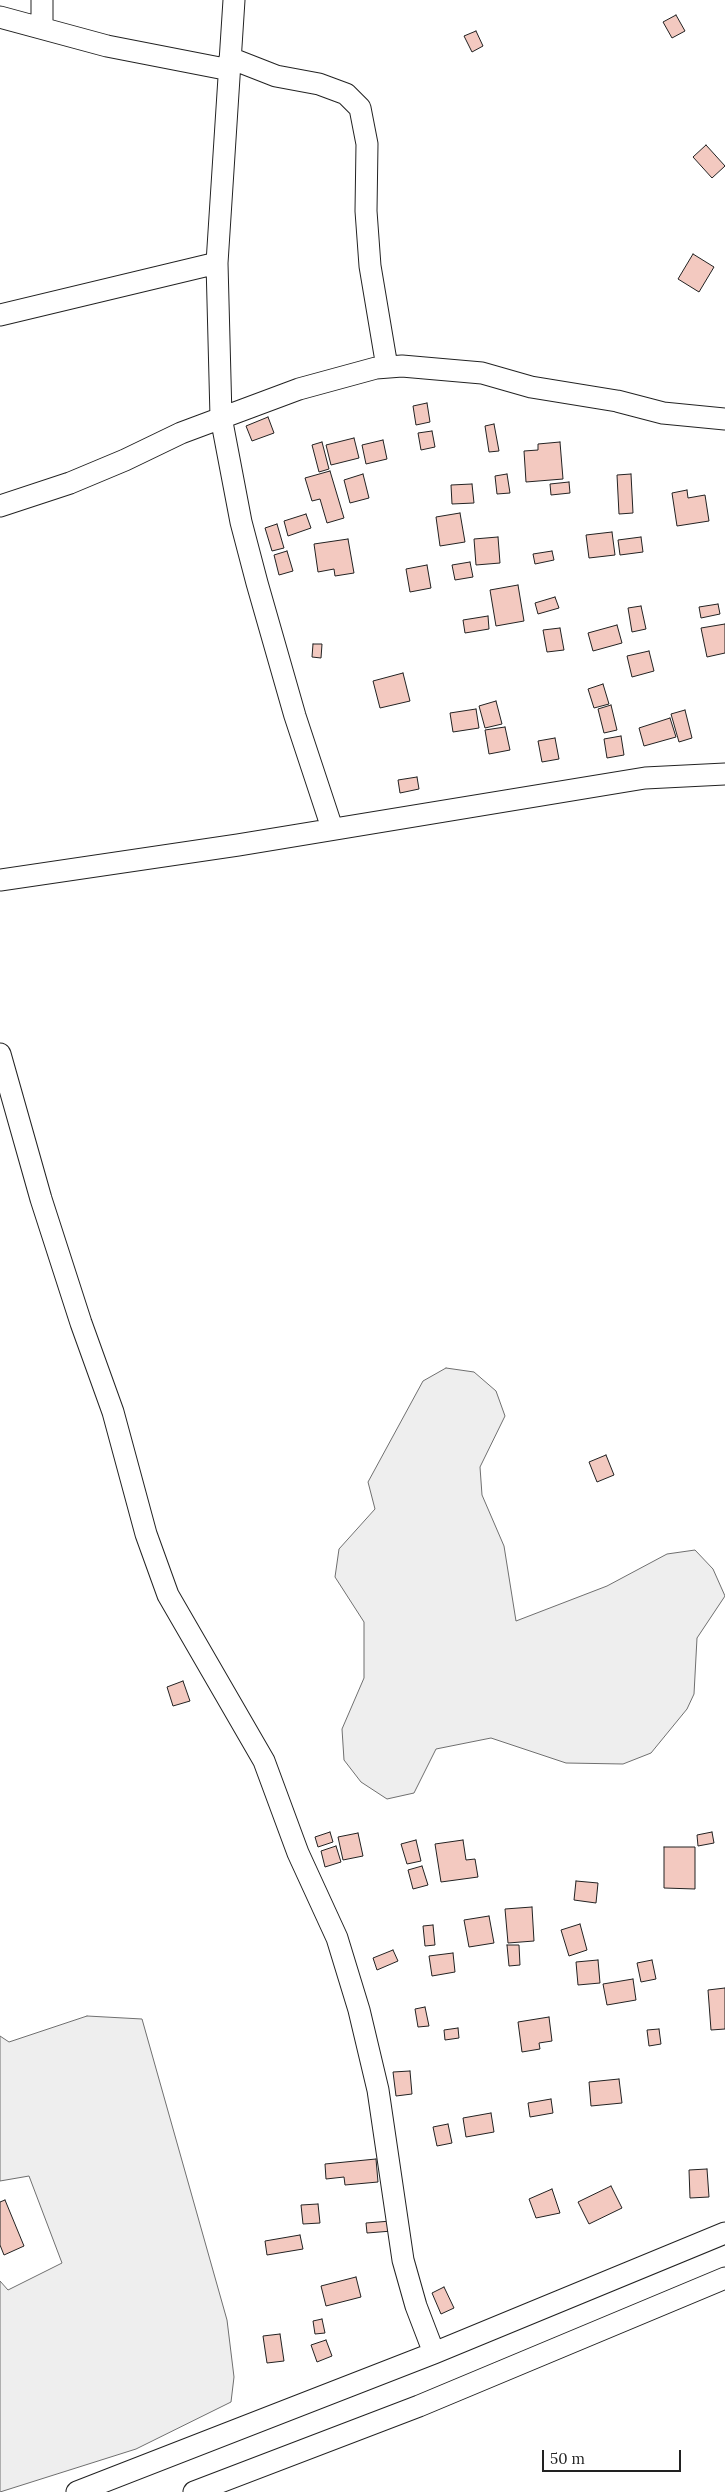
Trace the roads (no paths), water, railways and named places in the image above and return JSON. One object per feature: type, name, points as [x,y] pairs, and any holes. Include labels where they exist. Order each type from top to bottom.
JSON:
[{"type":"street","points":[[42,0],[42,26]]},
{"type":"street","points":[[234,0],[217,262],[221,417],[241,522],[257,583],[292,707],[332,828]]},
{"type":"street","points":[[0,17],[42,26],[107,46],[230,64],[276,76],[319,84],[346,94],[360,108],[367,144],[366,211],[370,266],[387,367]]},
{"type":"street","points":[[0,315],[217,262]]},
{"type":"street","points":[[0,506],[70,483],[125,460],[181,433],[299,388],[341,376],[387,367],[402,366],[482,373],[531,387],[617,401],[663,413],[725,419]]},
{"type":"street","points":[[0,880],[238,845],[332,828],[646,778],[725,774]]},
{"type":"street","points":[[0,1054],[41,1199],[80,1323],[113,1412],[146,1534],[168,1594],[264,1762],[298,1852],[337,1938],[359,2010],[378,2090],[403,2260],[416,2306],[434,2353]]},
{"type":"street","points":[[77,2492],[434,2353],[725,2233]]},
{"type":"street","points":[[194,2492],[418,2406],[725,2278]]}]
